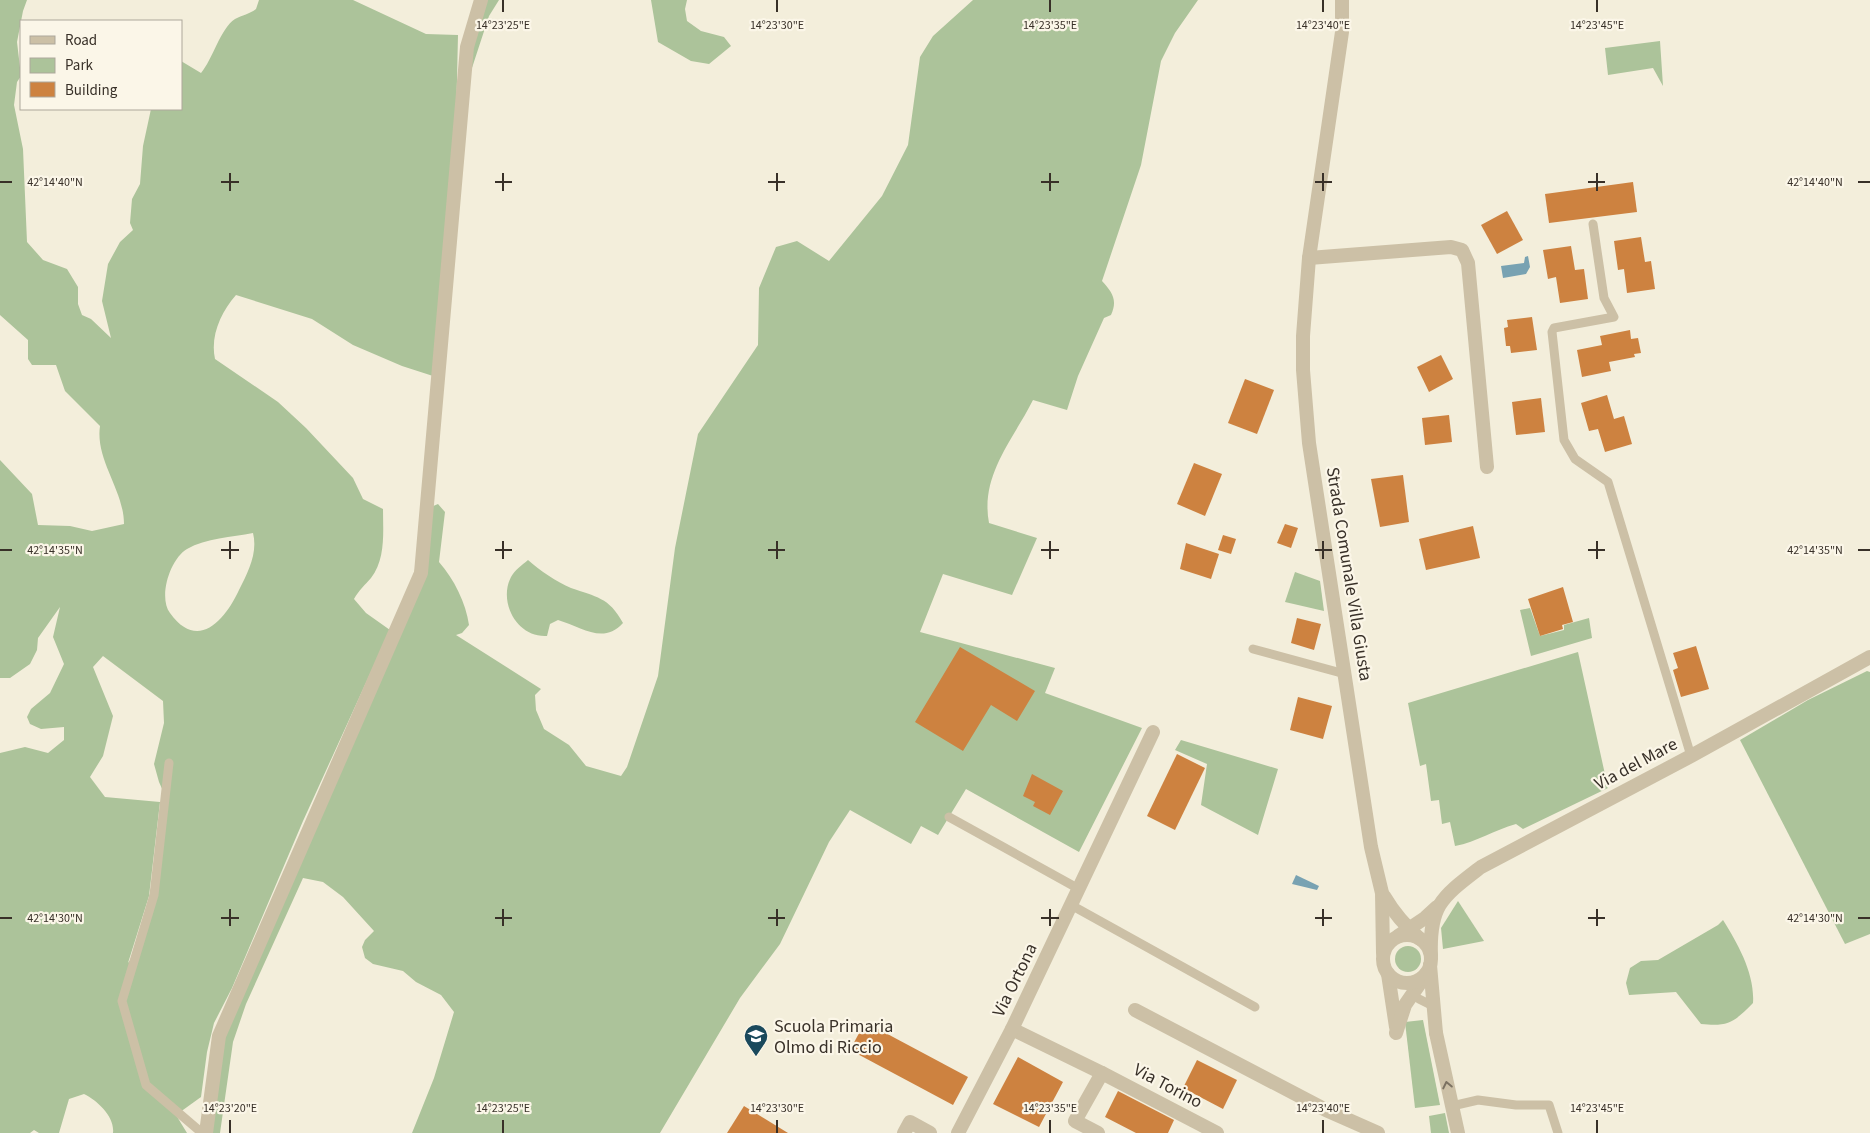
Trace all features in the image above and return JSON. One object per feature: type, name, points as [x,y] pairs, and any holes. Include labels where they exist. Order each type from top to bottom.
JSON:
[{"type":"street","points":[[206,1133],[219,1036],[421,573],[467,48],[481,0]]},
{"type":"street","name":"Strada Comunale Villa Giusta","points":[[1342,0],[1342,32],[1309,258],[1303,336],[1303,374],[1309,443],[1371,847],[1382,893]]},
{"type":"street","points":[[1309,258],[1451,247],[1462,250],[1468,262],[1487,467]]},
{"type":"street","name":"Via del Mare","points":[[1394,938],[1439,905],[1450,891],[1481,867],[1863,663],[1870,655]]},
{"type":"street","name":"Via Ortona","points":[[958,1133],[1012,1029],[1153,732]]},
{"type":"street","points":[[1382,893],[1393,912],[1429,950],[1436,1032],[1458,1133]]},
{"type":"street","points":[[1382,893],[1382,960],[1388,974],[1396,1033],[1405,1005],[1429,965],[1432,923],[1439,905]]},
{"type":"street","points":[[1383,953],[1394,938],[1407,934],[1420,939]]},
{"type":"street","points":[[1388,974],[1400,982],[1415,982],[1429,965]]},
{"type":"street","points":[[1135,1010],[1326,1110],[1378,1133]]},
{"type":"street","name":"Via Torino","points":[[1012,1029],[1217,1133]]},
{"type":"street","points":[[1098,1133],[1075,1121],[1102,1073]]},
{"type":"street","points":[[907,1127],[930,1133]]},
{"type":"lane","points":[[1594,224],[1604,298],[1614,317],[1554,328],[1552,332],[1564,440],[1575,459],[1608,482],[1691,756]]},
{"type":"lane","points":[[1253,649],[1345,674]]},
{"type":"lane","points":[[168,763],[154,895],[122,1000],[146,1085],[202,1133]]},
{"type":"lane","points":[[949,817],[1079,889]]},
{"type":"lane","points":[[1071,905],[1255,1007]]},
{"type":"lane","points":[[1419,999],[1433,1006]]},
{"type":"lane","points":[[1452,1106],[1478,1100],[1516,1105],[1549,1105],[1558,1133]]},
{"type":"green space","points":[[0,0],[27,0],[20,20],[17,42],[20,78],[17,82],[14,105],[23,149],[27,242],[43,260],[67,269],[78,287],[78,304],[82,315],[91,319],[111,338],[102,301],[108,264],[120,242],[133,230],[130,223],[132,199],[140,184],[143,146],[151,110],[182,110],[182,62],[201,73],[225,30],[235,19],[256,9],[259,0],[353,0],[426,34],[458,35],[456,123],[433,376],[402,366],[353,345],[312,319],[236,295],[221,317],[215,333],[215,359],[278,402],[306,428],[353,478],[363,499],[383,509],[383,545],[379,562],[371,578],[354,599],[366,613],[390,630],[303,821],[232,988],[214,1023],[207,1052],[201,1097],[176,1115],[187,1133],[113,1133],[111,1121],[105,1110],[84,1094],[69,1099],[59,1133],[39,1133],[34,1130],[30,1133],[0,1133],[0,753],[25,747],[48,753],[64,740],[64,727],[41,729],[30,724],[27,717],[31,709],[50,693],[64,664],[53,637],[60,607],[38,638],[37,650],[30,664],[10,678],[0,678],[0,460],[32,494],[38,525],[70,526],[92,531],[124,524],[120,499],[102,451],[100,426],[65,391],[56,365],[32,365],[28,359],[28,340],[0,315]],"holes":[[[253,533],[253,555],[246,576],[226,612],[210,627],[200,631],[191,630],[180,624],[170,613],[165,598],[171,569],[181,554],[194,545],[219,538]],[[103,656],[163,701],[164,723],[154,764],[159,782],[168,802],[139,949],[128,963],[149,896],[160,802],[105,797],[90,777],[103,756],[113,716],[93,667]]]},
{"type":"green space","points":[[486,0],[499,0],[489,16],[469,77],[476,28]]},
{"type":"green space","points":[[651,0],[687,0],[685,9],[687,21],[701,31],[724,37],[731,46],[709,64],[691,61],[658,42]]},
{"type":"green space","points":[[973,0],[1198,0],[1175,33],[1161,61],[1141,165],[1102,281],[1113,296],[1114,305],[1111,315],[1104,318],[1078,376],[1067,410],[1033,400],[1000,458],[989,489],[987,506],[989,523],[1037,538],[1012,595],[943,574],[920,632],[1055,668],[1045,693],[1142,728],[1079,852],[966,789],[938,835],[921,826],[911,844],[850,810],[829,842],[780,944],[740,998],[660,1133],[412,1133],[434,1078],[454,1012],[441,995],[416,982],[403,971],[373,964],[365,958],[362,947],[365,940],[374,931],[343,897],[323,882],[303,878],[246,1004],[233,1042],[220,1133],[209,1133],[221,1045],[398,635],[431,507],[438,504],[445,512],[439,562],[450,576],[458,592],[465,608],[469,625],[462,633],[456,635],[541,689],[535,695],[536,710],[544,729],[569,745],[586,766],[621,776],[627,767],[658,676],[675,548],[698,434],[758,345],[759,288],[776,247],[797,241],[829,261],[882,196],[908,145],[920,57],[933,36]]},
{"type":"green space","points":[[1660,41],[1663,86],[1653,68],[1608,75],[1605,48]]},
{"type":"green space","points":[[528,560],[543,572],[571,588],[601,599],[618,614],[623,623],[608,633],[600,634],[558,620],[550,624],[547,636],[536,635],[527,631],[513,617],[507,597],[511,577]]},
{"type":"green space","points":[[1295,572],[1320,581],[1324,611],[1285,602]]},
{"type":"green space","points":[[1530,608],[1540,636],[1564,630],[1564,625],[1589,618],[1592,638],[1531,656],[1520,610]]},
{"type":"green space","points":[[1578,652],[1608,788],[1523,829],[1516,824],[1471,842],[1455,846],[1450,822],[1442,824],[1439,800],[1431,801],[1426,764],[1420,766],[1408,703]]},
{"type":"green space","points":[[1867,671],[1870,672],[1870,934],[1845,944],[1740,740],[1808,700]]},
{"type":"green space","points":[[1181,740],[1278,769],[1258,835],[1201,805],[1207,764],[1175,750]]},
{"type":"green space","points":[[1458,901],[1484,941],[1443,949],[1441,928]]},
{"type":"green space","points":[[1723,920],[1740,949],[1748,970],[1753,992],[1753,1003],[1736,1019],[1718,1025],[1701,1024],[1676,992],[1629,995],[1626,983],[1630,968],[1641,961],[1658,960],[1718,925]]},
{"type":"green space","points":[[1408,946],[1417,950],[1421,959],[1417,968],[1408,972],[1399,968],[1395,959],[1399,950]]},
{"type":"green space","points":[[1423,1020],[1440,1105],[1415,1108],[1405,1022]]},
{"type":"green space","points":[[1445,1113],[1449,1133],[1431,1133],[1429,1116]]},
{"type":"water","points":[[1528,256],[1530,267],[1526,274],[1503,278],[1501,266],[1524,263],[1525,257]]},
{"type":"water","points":[[1296,875],[1319,886],[1317,890],[1292,884]]},
{"type":"building","points":[[1633,182],[1637,212],[1549,223],[1545,194]]},
{"type":"building","points":[[1507,211],[1523,240],[1497,254],[1481,225]]},
{"type":"building","points":[[1641,237],[1645,262],[1651,261],[1655,289],[1627,293],[1624,269],[1618,270],[1614,241]]},
{"type":"building","points":[[1571,246],[1575,270],[1584,269],[1588,299],[1560,303],[1556,277],[1548,279],[1543,250]]},
{"type":"building","points":[[1532,317],[1537,350],[1511,353],[1510,346],[1506,346],[1504,328],[1508,327],[1507,320]]},
{"type":"building","points":[[1630,330],[1631,339],[1638,338],[1641,353],[1634,354],[1635,357],[1609,362],[1611,371],[1582,377],[1577,350],[1602,345],[1600,336]]},
{"type":"building","points":[[1441,355],[1453,379],[1429,392],[1417,367]]},
{"type":"building","points":[[1245,379],[1274,390],[1257,434],[1228,423]]},
{"type":"building","points":[[1607,395],[1614,419],[1624,416],[1632,444],[1605,452],[1598,429],[1589,431],[1581,403]]},
{"type":"building","points":[[1541,398],[1545,432],[1516,435],[1512,402]]},
{"type":"building","points":[[1449,415],[1452,442],[1425,445],[1422,418]]},
{"type":"building","points":[[1194,463],[1222,474],[1205,516],[1177,504]]},
{"type":"building","points":[[1403,475],[1409,522],[1380,527],[1371,479]]},
{"type":"building","points":[[1285,524],[1298,528],[1291,548],[1277,543]]},
{"type":"building","points":[[1473,526],[1480,558],[1426,570],[1419,539]]},
{"type":"building","points":[[1223,535],[1236,539],[1231,554],[1218,550]]},
{"type":"building","points":[[1186,543],[1219,554],[1211,579],[1180,569]]},
{"type":"building","points":[[1563,587],[1573,622],[1562,625],[1563,629],[1540,636],[1528,599]]},
{"type":"building","points":[[1297,618],[1321,624],[1314,650],[1291,643]]},
{"type":"building","points":[[1696,646],[1709,689],[1681,697],[1673,670],[1678,668],[1673,653]]},
{"type":"building","points":[[960,647],[1035,691],[1017,721],[991,705],[963,751],[915,722]]},
{"type":"building","points":[[1298,697],[1332,706],[1323,739],[1290,730]]},
{"type":"building","points":[[1177,754],[1205,768],[1175,830],[1147,816]]},
{"type":"building","points":[[1032,774],[1063,791],[1050,815],[1033,806],[1035,802],[1023,796]]},
{"type":"building","points":[[865,1022],[968,1077],[953,1105],[850,1050]]},
{"type":"building","points":[[1018,1057],[1063,1082],[1039,1127],[993,1104]]},
{"type":"building","points":[[1197,1060],[1237,1080],[1223,1109],[1183,1088]]},
{"type":"building","points":[[1118,1091],[1174,1120],[1168,1133],[1136,1133],[1105,1117]]},
{"type":"building","points":[[744,1106],[788,1133],[727,1133]]},
{"type":"place","name":"Scuola Primaria Olmo di Riccio","points":[[756,1057]]}]
